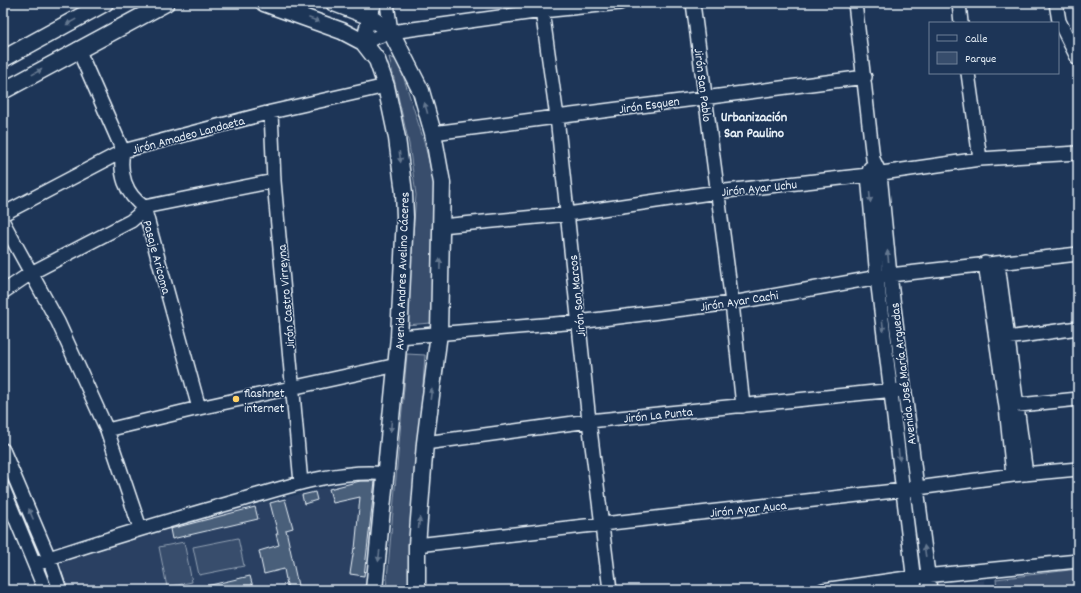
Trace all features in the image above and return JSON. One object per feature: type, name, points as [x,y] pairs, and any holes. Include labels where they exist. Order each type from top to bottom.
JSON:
[{"type":"main road","points":[[3,59],[105,3]]},
{"type":"main road","points":[[3,91],[165,3]]},
{"type":"main road","name":"Avenida Andres Avelino Cáceres","points":[[264,3],[342,31],[363,42],[377,60],[386,86],[397,138],[404,193],[399,337],[387,474],[374,590]]},
{"type":"main road","points":[[334,3],[372,8],[391,32],[421,91],[433,133],[442,183],[438,333],[417,545],[417,590]]},
{"type":"street","points":[[388,3],[391,32]]},
{"type":"street","points":[[363,42],[391,32],[542,7],[620,3]]},
{"type":"street","name":"Jirón San Pablo","points":[[693,3],[732,303],[742,406]]},
{"type":"street","name":"Avenida José María Arguedas","points":[[855,3],[865,76],[873,159],[877,278],[914,584]]},
{"type":"street","points":[[959,3],[962,22]]},
{"type":"street","points":[[1056,3],[1059,21],[1078,58]]},
{"type":"street","name":"Jirón San Marcos","points":[[542,7],[557,117],[589,421],[610,590]]},
{"type":"street","points":[[363,42],[372,8]]},
{"type":"street","points":[[78,49],[124,151]]},
{"type":"street","points":[[968,74],[980,159]]},
{"type":"street","name":"Jirón Esquen","points":[[433,133],[865,76]]},
{"type":"street","name":"Jirón Amadeo Landaeta","points":[[3,214],[124,151],[271,112],[386,86]]},
{"type":"street","name":"Jirón Castro Virreyna","points":[[271,112],[274,181],[301,483]]},
{"type":"street","name":"Pasaje Aricoma","points":[[124,151],[121,166],[123,178],[131,195],[144,207],[199,408]]},
{"type":"street","name":"Jirón Ayar Uchu","points":[[441,226],[568,214],[717,192],[874,174],[980,159],[1078,153]]},
{"type":"street","name":"Avenida José María Arguedas","points":[[874,174],[890,274],[930,590]]},
{"type":"street","points":[[3,292],[31,273],[131,221],[138,216],[144,207],[274,181]]},
{"type":"street","points":[[3,222],[58,322],[107,430],[140,528]]},
{"type":"street","name":"Jirón Ayar Cachi","points":[[399,337],[578,322],[732,303],[877,278],[890,274],[1078,254]]},
{"type":"street","points":[[992,263],[1012,406],[1026,474]]},
{"type":"street","points":[[1003,338],[1078,328]]},
{"type":"street","points":[[107,430],[199,408],[293,389],[397,365]]},
{"type":"street","name":"Jirón La Punta","points":[[426,443],[589,421],[904,388]]},
{"type":"street","points":[[1012,406],[1078,399]]},
{"type":"street","points":[[1012,406],[1013,475]]},
{"type":"street","points":[[3,450],[50,558],[60,590]]},
{"type":"street","name":"Jirón Ayar Auca","points":[[417,545],[903,490],[1013,475],[1078,469]]},
{"type":"street","points":[[36,564],[140,528],[301,483],[364,472],[387,474]]},
{"type":"street","points":[[18,484],[4,489],[36,564],[45,590]]},
{"type":"street","points":[[28,547],[42,541]]},
{"type":"street","points":[[823,590],[914,584],[928,576],[1078,561]]},
{"type":"shaded area","points":[[365,478],[377,480],[367,590],[68,590],[60,562],[153,530]]},
{"type":"shaded area","points":[[984,580],[985,590],[943,590],[943,586]]},
{"type":"green space","points":[[389,57],[398,60],[424,141],[435,187],[431,323],[406,325],[416,195],[409,144]]},
{"type":"green space","points":[[407,354],[425,355],[409,590],[386,590]]},
{"type":"green space","points":[[238,538],[244,566],[199,575],[193,547]]},
{"type":"green space","points":[[184,542],[192,582],[167,587],[159,547]]},
{"type":"green space","points":[[1078,569],[1078,590],[997,590],[996,579]]},
{"type":"building","points":[[360,481],[375,481],[364,576],[350,574],[354,548],[355,549],[360,497],[333,503],[329,489]]},
{"type":"building","points":[[315,492],[317,500],[304,504],[302,495]]},
{"type":"building","points":[[285,499],[293,528],[286,530],[299,590],[288,590],[284,569],[264,574],[259,551],[279,545],[276,534],[278,534],[270,503]]},
{"type":"building","points":[[255,507],[258,519],[172,539],[170,529]]},
{"type":"building","points":[[250,576],[253,587],[242,590],[203,590],[202,587]]},
{"type":"place","name":"flashnet internet","points":[[236,399]]},
{"type":"district","name":"Urbanización San Paulino","points":[[754,124]]}]
